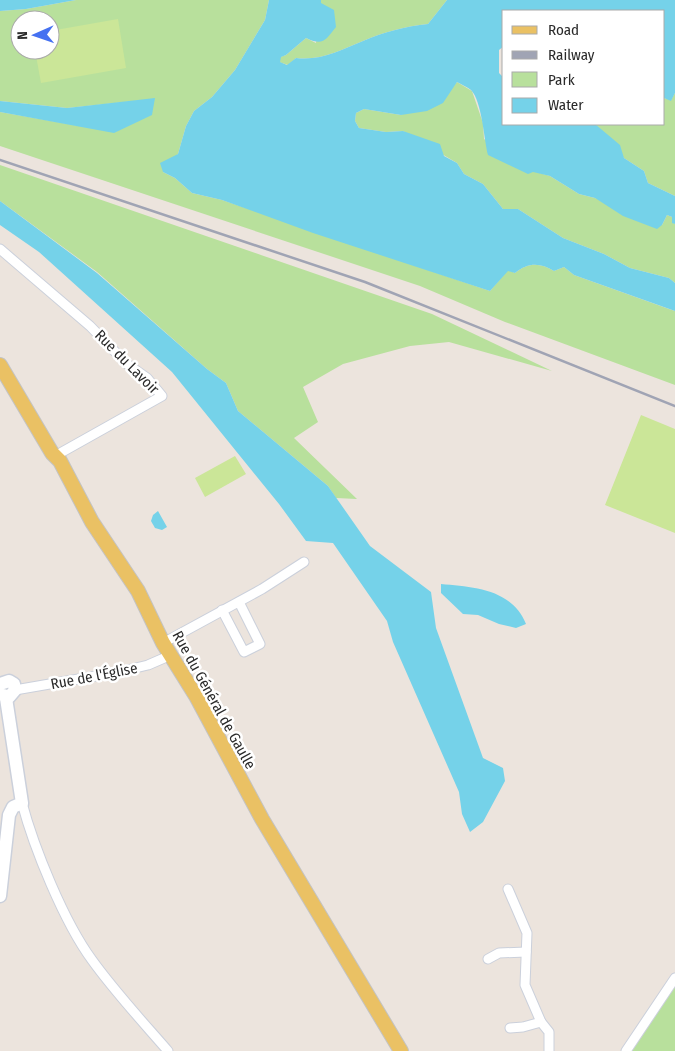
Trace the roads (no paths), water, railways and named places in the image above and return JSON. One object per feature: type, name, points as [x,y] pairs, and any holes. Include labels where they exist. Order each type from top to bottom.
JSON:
[{"type":"main road","name":"Rue du Général de Gaulle","points":[[0,364],[55,456],[60,461],[114,556],[138,592],[164,643],[262,820],[401,1051]]},
{"type":"street","name":"Rue du Lavoir","points":[[0,250],[90,326],[127,364],[147,378],[162,396],[55,456]]},
{"type":"street","points":[[164,643],[239,602],[304,562]]},
{"type":"street","points":[[222,610],[244,652],[260,644],[239,602]]},
{"type":"street","name":"Rue de l'Église","points":[[3,690],[119,672],[148,665],[171,655]]},
{"type":"street","points":[[3,690],[22,803],[42,860],[85,950],[158,1047],[168,1051]]},
{"type":"street","points":[[0,896],[9,814],[13,807],[22,803]]},
{"type":"street","points":[[508,889],[527,933],[525,985],[541,1022],[549,1032],[549,1051]]},
{"type":"street","points":[[488,959],[499,953],[526,952]]},
{"type":"street","points":[[626,1051],[675,978]]},
{"type":"street","points":[[510,1028],[541,1022]]},
{"type":"water","points":[[0,0],[76,0],[26,9],[0,11]]},
{"type":"water","points":[[269,0],[321,0],[321,3],[334,10],[336,27],[329,36],[320,42],[306,38],[281,57],[280,62],[287,65],[296,58],[322,56],[387,32],[428,24],[447,0],[675,0],[675,93],[671,101],[665,98],[665,10],[502,10],[502,48],[499,50],[499,73],[502,76],[502,125],[596,125],[620,145],[624,158],[644,171],[648,183],[675,196],[675,224],[672,223],[672,217],[667,215],[662,225],[657,229],[623,216],[595,198],[579,194],[550,176],[533,172],[528,174],[488,155],[475,95],[471,90],[457,82],[443,103],[427,111],[401,115],[364,109],[356,113],[355,121],[359,128],[386,132],[403,131],[440,144],[444,156],[457,163],[464,174],[483,184],[503,209],[518,209],[563,238],[604,254],[630,268],[669,278],[675,283],[675,311],[574,275],[564,267],[554,271],[544,266],[530,265],[515,273],[508,271],[490,291],[313,233],[222,200],[192,193],[175,178],[163,172],[160,163],[178,154],[186,126],[194,111],[212,97],[235,70],[265,20]]},
{"type":"water","points":[[155,98],[152,115],[114,133],[0,112],[0,101],[67,108]]},
{"type":"water","points":[[0,201],[97,273],[207,369],[226,383],[238,411],[328,486],[370,546],[431,592],[436,628],[483,758],[503,768],[505,781],[483,822],[470,832],[462,814],[459,792],[393,642],[387,621],[333,543],[306,541],[279,504],[172,372],[39,252],[0,225]]},
{"type":"water","points":[[158,511],[167,527],[162,530],[155,528],[151,521],[153,515]]},
{"type":"water","points":[[441,584],[479,589],[502,597],[520,612],[526,624],[516,628],[499,624],[478,615],[463,614],[441,593]]},
{"type":"railway","points":[[0,160],[365,282],[675,406]]}]
